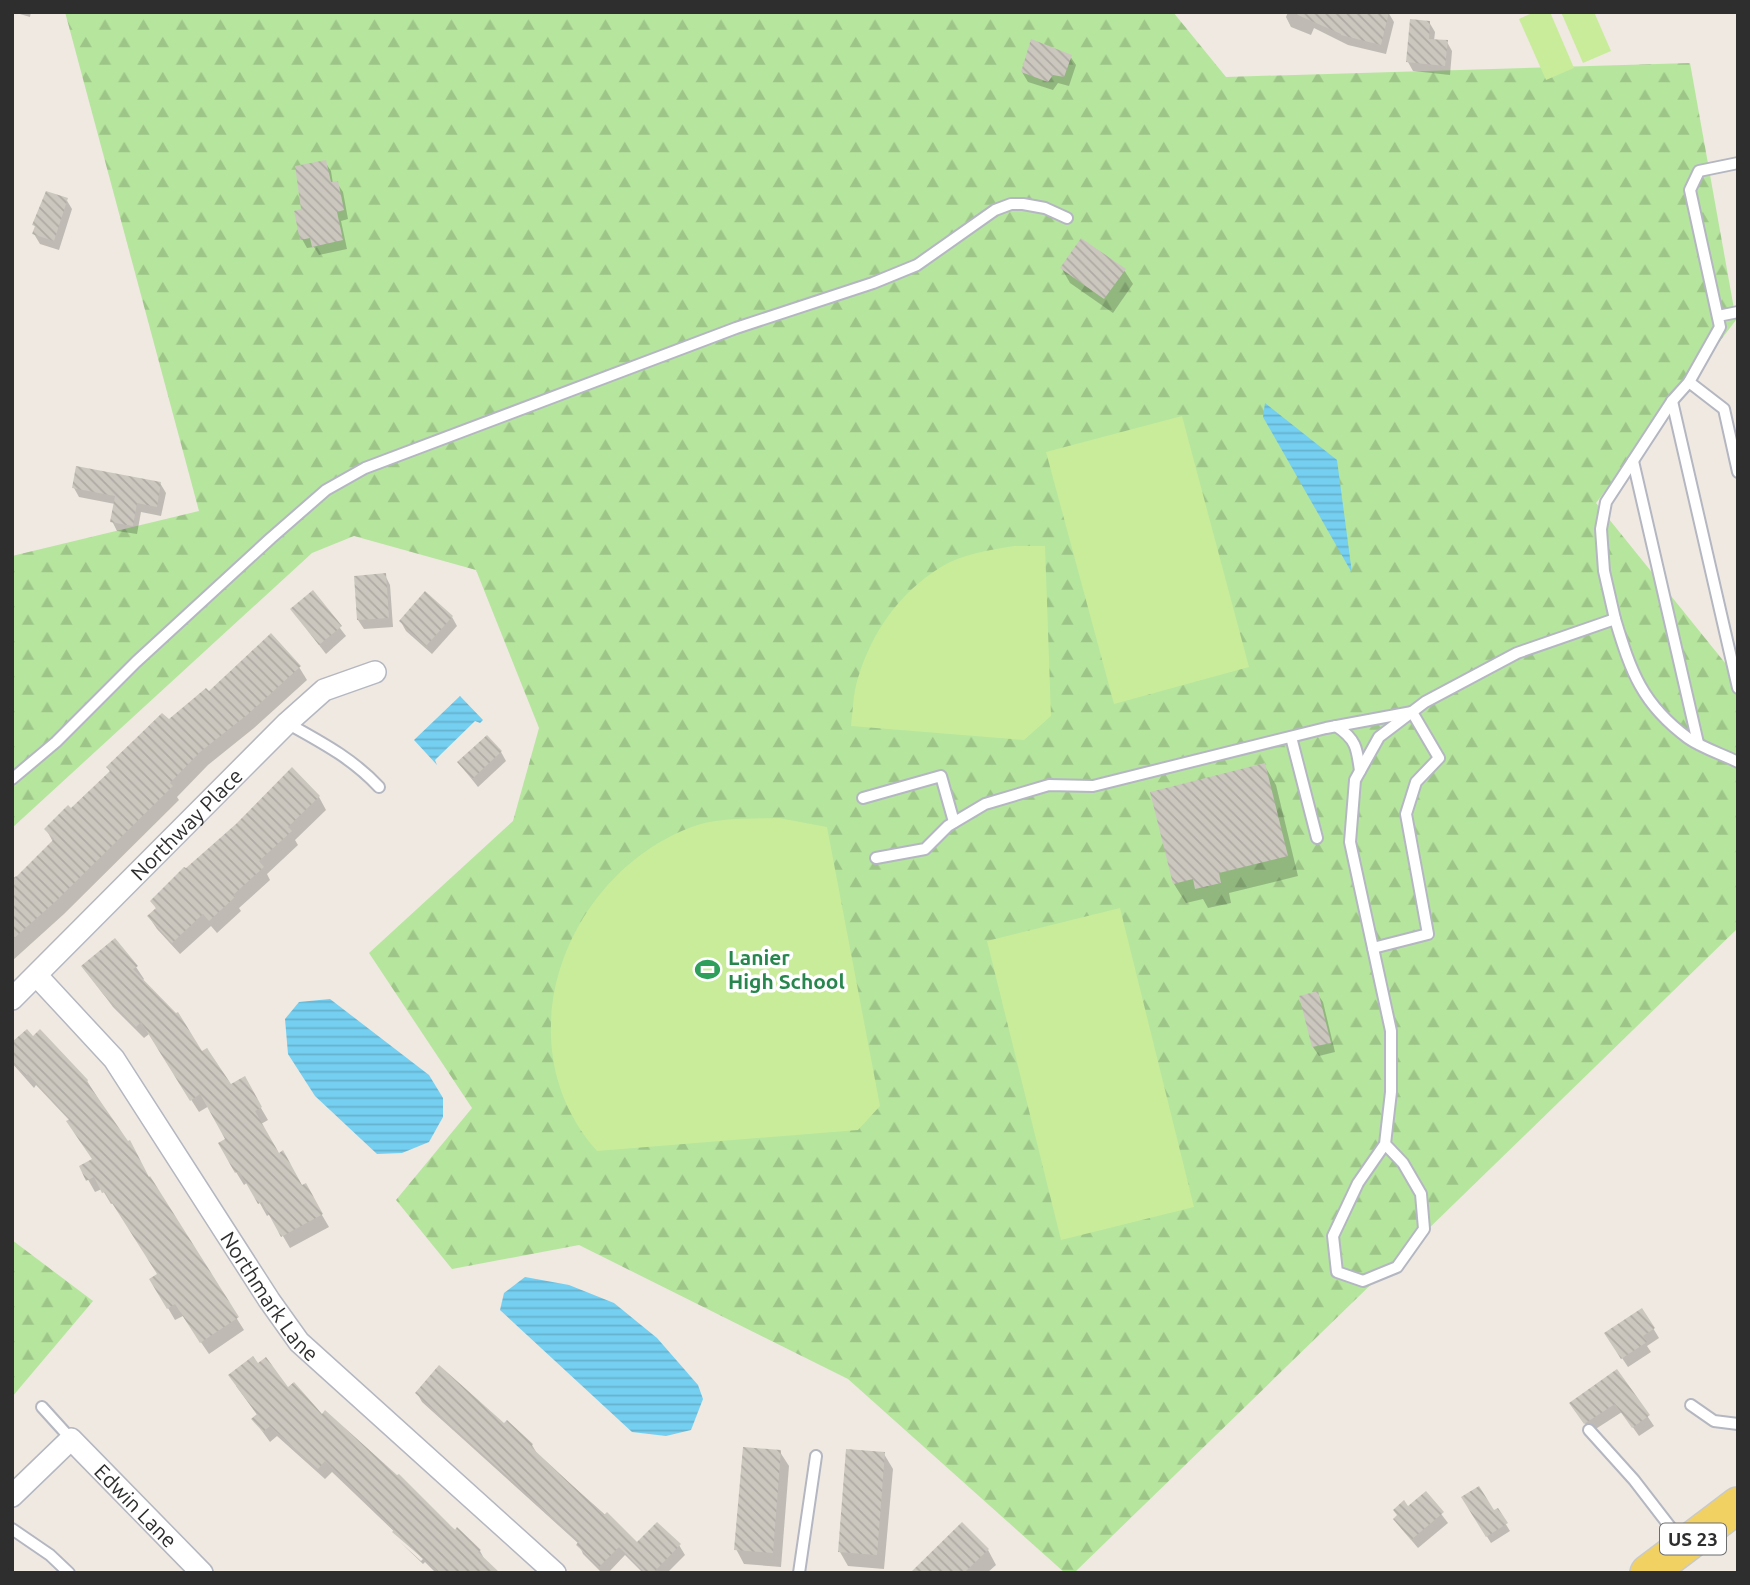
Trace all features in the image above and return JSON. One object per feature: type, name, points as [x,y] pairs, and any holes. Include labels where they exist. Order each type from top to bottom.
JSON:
[{"type":"main road","name":"US 23","points":[[1648,1573],[1738,1505]]},
{"type":"street","name":"Northway Place","points":[[12,999],[287,723],[324,690],[375,673]]},
{"type":"street","name":"Northmark Lane","points":[[37,976],[114,1059],[268,1300],[299,1342],[555,1573]]},
{"type":"street","points":[[12,1496],[71,1439]]},
{"type":"street","name":"Edwin Lane","points":[[71,1439],[202,1573]]},
{"type":"lane","points":[[1738,163],[1699,171],[1690,190],[1720,327],[1689,382],[1672,401],[1606,502],[1601,529],[1604,570],[1615,619],[1627,660],[1649,703],[1689,739],[1738,762]]},
{"type":"lane","points":[[12,779],[55,742],[136,662],[271,538],[326,490],[365,468],[736,328],[895,274],[935,254],[995,210],[1011,204],[1045,208],[1067,218]]},
{"type":"lane","points":[[1718,317],[1738,312]]},
{"type":"lane","points":[[1689,382],[1724,409],[1738,472]]},
{"type":"lane","points":[[1672,401],[1738,688]]},
{"type":"lane","points":[[1633,460],[1698,743]]},
{"type":"lane","points":[[1385,1144],[1403,1163],[1421,1194],[1424,1228],[1398,1267],[1363,1281],[1338,1272],[1333,1236],[1358,1183],[1385,1144],[1391,1092],[1391,1031],[1350,842],[1355,780],[1379,737],[1425,702],[1517,653],[1615,619]]},
{"type":"lane","points":[[876,858],[925,849],[954,822],[985,804],[1049,785],[1093,786],[1336,726],[1412,712]]},
{"type":"lane","points":[[1373,948],[1428,934],[1406,814],[1416,782],[1439,758],[1412,712]]},
{"type":"lane","points":[[287,723],[334,748],[361,768],[379,787]]},
{"type":"lane","points":[[1336,726],[1350,736],[1357,750],[1360,771]]},
{"type":"lane","points":[[1291,737],[1317,838]]},
{"type":"lane","points":[[863,797],[941,776],[954,822]]},
{"type":"lane","points":[[1691,1405],[1714,1421],[1738,1424]]},
{"type":"lane","points":[[42,1407],[71,1439]]},
{"type":"lane","points":[[1589,1430],[1634,1480],[1685,1545]]},
{"type":"lane","points":[[799,1573],[816,1457]]},
{"type":"lane","points":[[12,1529],[50,1555],[69,1573]]},
{"type":"green space","points":[[65,12],[1173,12],[1226,77],[1690,63],[1736,320],[1596,503],[1738,679],[1738,928],[1074,1573],[1065,1573],[848,1379],[579,1245],[452,1269],[396,1200],[472,1108],[369,953],[513,821],[539,728],[476,570],[354,536],[312,553],[12,828],[12,556],[199,511]]},
{"type":"green space","points":[[1534,12],[1550,12],[1574,68],[1546,80],[1519,19]]},
{"type":"green space","points":[[1561,12],[1594,12],[1611,51],[1583,63]]},
{"type":"green space","points":[[1182,416],[1249,667],[1114,704],[1046,452]]},
{"type":"green space","points":[[1014,546],[1045,546],[1051,716],[1024,740],[851,726],[855,690],[864,661],[879,630],[900,601],[926,577],[949,563],[976,553]]},
{"type":"green space","name":"Lanier High School","points":[[779,818],[827,827],[880,1106],[858,1130],[597,1151],[569,1109],[554,1063],[551,1015],[560,968],[580,924],[609,884],[645,852],[689,828],[722,820]]},
{"type":"green space","points":[[1120,908],[1194,1207],[1061,1240],[987,941]]},
{"type":"green space","points":[[12,1240],[93,1301],[12,1397]]},
{"type":"water","points":[[1265,403],[1337,460],[1352,573],[1263,417]]},
{"type":"water","points":[[460,696],[483,720],[480,723],[475,721],[435,760],[437,765],[414,740]]},
{"type":"water","points":[[330,999],[429,1075],[443,1098],[443,1117],[429,1142],[402,1153],[377,1154],[315,1096],[288,1054],[285,1019],[299,1002]]},
{"type":"water","points":[[525,1277],[569,1285],[614,1303],[657,1338],[698,1385],[703,1399],[691,1430],[666,1436],[632,1432],[500,1310],[504,1293]]},
{"type":"building","points":[[1291,12],[1389,12],[1381,45],[1341,35]]},
{"type":"building","points":[[1410,19],[1430,21],[1429,39],[1448,40],[1445,66],[1406,62]]},
{"type":"building","points":[[1031,39],[1072,55],[1064,77],[1053,75],[1048,82],[1021,72]]},
{"type":"building","points":[[326,160],[331,182],[338,181],[344,210],[337,212],[343,240],[312,247],[310,238],[300,240],[294,211],[301,209],[295,166]]},
{"type":"building","points":[[46,191],[68,198],[54,241],[32,234],[35,226],[32,225]]},
{"type":"building","points":[[1081,238],[1126,269],[1104,299],[1060,268]]},
{"type":"building","points":[[76,466],[161,482],[157,507],[137,503],[133,526],[110,522],[115,496],[72,488]]},
{"type":"building","points":[[386,573],[389,618],[357,620],[354,576]]},
{"type":"building","points":[[313,590],[342,626],[319,645],[290,609]]},
{"type":"building","points":[[425,591],[453,616],[426,646],[399,621]]},
{"type":"building","points":[[271,633],[301,666],[247,715],[200,752],[170,783],[173,786],[56,901],[12,940],[12,881],[54,839],[44,829],[68,805],[71,808],[110,771],[106,767],[162,713],[169,719],[206,688],[209,691]]},
{"type":"building","points":[[487,735],[502,751],[472,779],[457,762]]},
{"type":"building","points":[[1265,763],[1288,856],[1219,873],[1221,883],[1195,889],[1193,879],[1173,884],[1150,792]]},
{"type":"building","points":[[292,767],[320,796],[288,827],[292,831],[259,861],[264,867],[233,895],[235,897],[209,921],[203,914],[172,943],[147,916],[156,908],[150,901],[184,867],[236,824]]},
{"type":"building","points":[[115,938],[138,966],[133,969],[176,1013],[178,1012],[202,1051],[207,1048],[231,1084],[245,1076],[262,1107],[255,1111],[279,1153],[283,1150],[302,1185],[306,1183],[323,1214],[281,1237],[262,1202],[258,1204],[239,1171],[235,1173],[218,1143],[225,1139],[200,1094],[190,1101],[141,1022],[136,1027],[103,994],[81,966]]},
{"type":"building","points":[[1318,991],[1331,1043],[1312,1047],[1299,996]]},
{"type":"building","points":[[27,1029],[33,1036],[40,1029],[88,1080],[128,1141],[130,1140],[149,1177],[239,1317],[200,1343],[175,1304],[167,1309],[149,1279],[157,1274],[105,1192],[102,1193],[94,1177],[86,1181],[79,1166],[92,1159],[66,1121],[70,1119],[28,1074],[26,1076],[12,1061],[12,1042]]},
{"type":"building","points":[[1642,1308],[1655,1328],[1643,1336],[1647,1342],[1621,1359],[1604,1333]]},
{"type":"building","points":[[253,1356],[258,1363],[266,1357],[288,1387],[294,1382],[322,1414],[325,1410],[399,1474],[455,1530],[457,1527],[481,1550],[478,1552],[500,1573],[440,1573],[392,1532],[394,1530],[363,1497],[325,1461],[318,1469],[270,1426],[263,1432],[251,1419],[257,1414],[228,1375]]},
{"type":"building","points":[[439,1365],[504,1423],[507,1420],[533,1444],[531,1447],[604,1515],[607,1512],[637,1542],[657,1522],[681,1544],[653,1573],[645,1573],[619,1547],[599,1567],[576,1545],[579,1541],[415,1393]]},
{"type":"building","points":[[1617,1369],[1650,1415],[1632,1428],[1615,1404],[1584,1424],[1569,1403]]},
{"type":"building","points":[[743,1447],[781,1450],[773,1553],[734,1550]]},
{"type":"building","points":[[846,1449],[885,1452],[877,1555],[838,1552]]},
{"type":"building","points":[[1479,1486],[1494,1510],[1498,1508],[1508,1523],[1486,1537],[1461,1497]]},
{"type":"building","points":[[1426,1491],[1444,1512],[1411,1540],[1393,1519],[1397,1515],[1393,1510],[1404,1500],[1408,1506]]},
{"type":"building","points":[[962,1522],[989,1549],[964,1573],[910,1573]]},
{"type":"place","name":"Lanier High School","points":[[708,969]]}]
